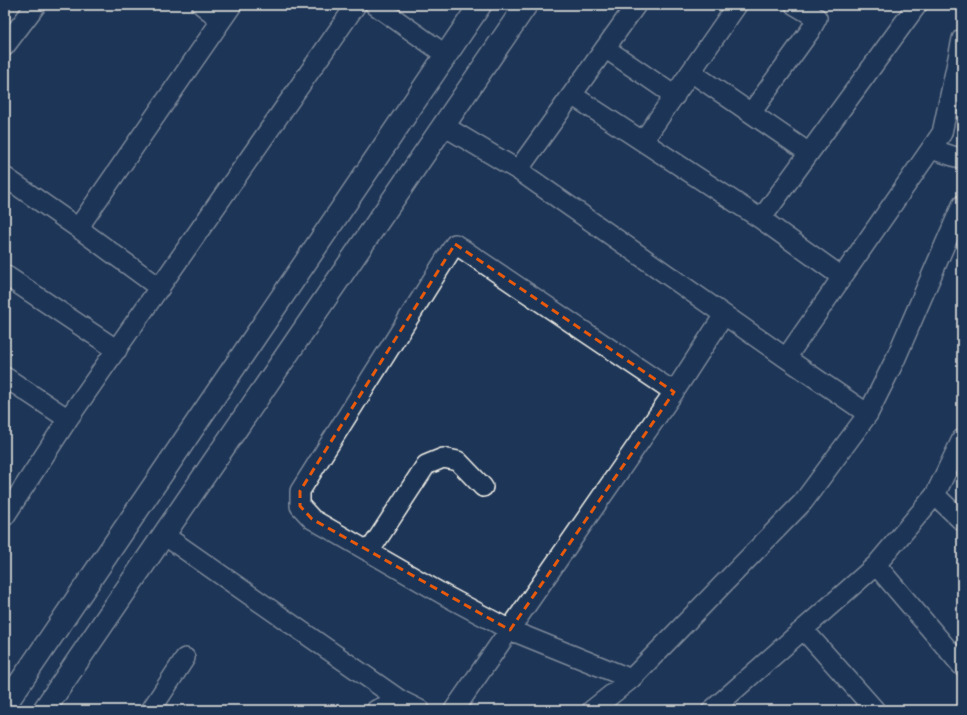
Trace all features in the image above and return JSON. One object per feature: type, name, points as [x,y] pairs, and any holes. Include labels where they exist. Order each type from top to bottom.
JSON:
[{"type":"street","points":[[5,46],[36,5]]},
{"type":"street","points":[[78,228],[226,12],[202,5]]},
{"type":"street","points":[[5,516],[68,419],[356,5]]},
{"type":"street","points":[[376,5],[446,55]]},
{"type":"street","points":[[5,705],[480,5]]},
{"type":"street","points":[[44,710],[526,5]]},
{"type":"street","points":[[518,170],[636,5]]},
{"type":"street","points":[[643,141],[737,5]]},
{"type":"street","points":[[751,113],[810,31],[821,12],[795,5]]},
{"type":"street","points":[[761,219],[918,5]]},
{"type":"street","points":[[786,358],[942,133],[962,39]]},
{"type":"street","points":[[605,48],[674,96]]},
{"type":"street","points":[[691,72],[809,153]]},
{"type":"street","points":[[572,95],[761,219],[842,277]]},
{"type":"street","points":[[444,126],[518,170],[868,414]]},
{"type":"street","points":[[931,149],[962,159]]},
{"type":"street","points":[[5,177],[160,288]]},
{"type":"street","points":[[592,710],[631,679],[803,502],[868,414],[895,360],[962,205]]},
{"type":"street","points":[[631,679],[510,630],[446,596],[312,519],[300,506],[300,491],[455,244],[674,392]]},
{"type":"street","points":[[5,276],[117,350]]},
{"type":"street","points":[[454,710],[674,392],[724,315]]},
{"type":"street","points":[[5,377],[68,419]]},
{"type":"street","points":[[712,710],[876,565],[935,495],[962,438]]},
{"type":"street","points":[[369,552],[426,465],[443,458],[458,461],[483,487]]},
{"type":"street","points":[[935,495],[962,521]]},
{"type":"street","points":[[164,535],[400,700],[420,710]]},
{"type":"street","points":[[876,565],[962,666]]},
{"type":"street","points":[[803,629],[875,710]]},
{"type":"street","points":[[151,710],[185,658]]},
{"type":"street","points":[[376,710],[400,700]]},
{"type":"highlighted area","points":[[455,244],[674,392],[510,630],[312,519],[300,506],[300,491]]}]
